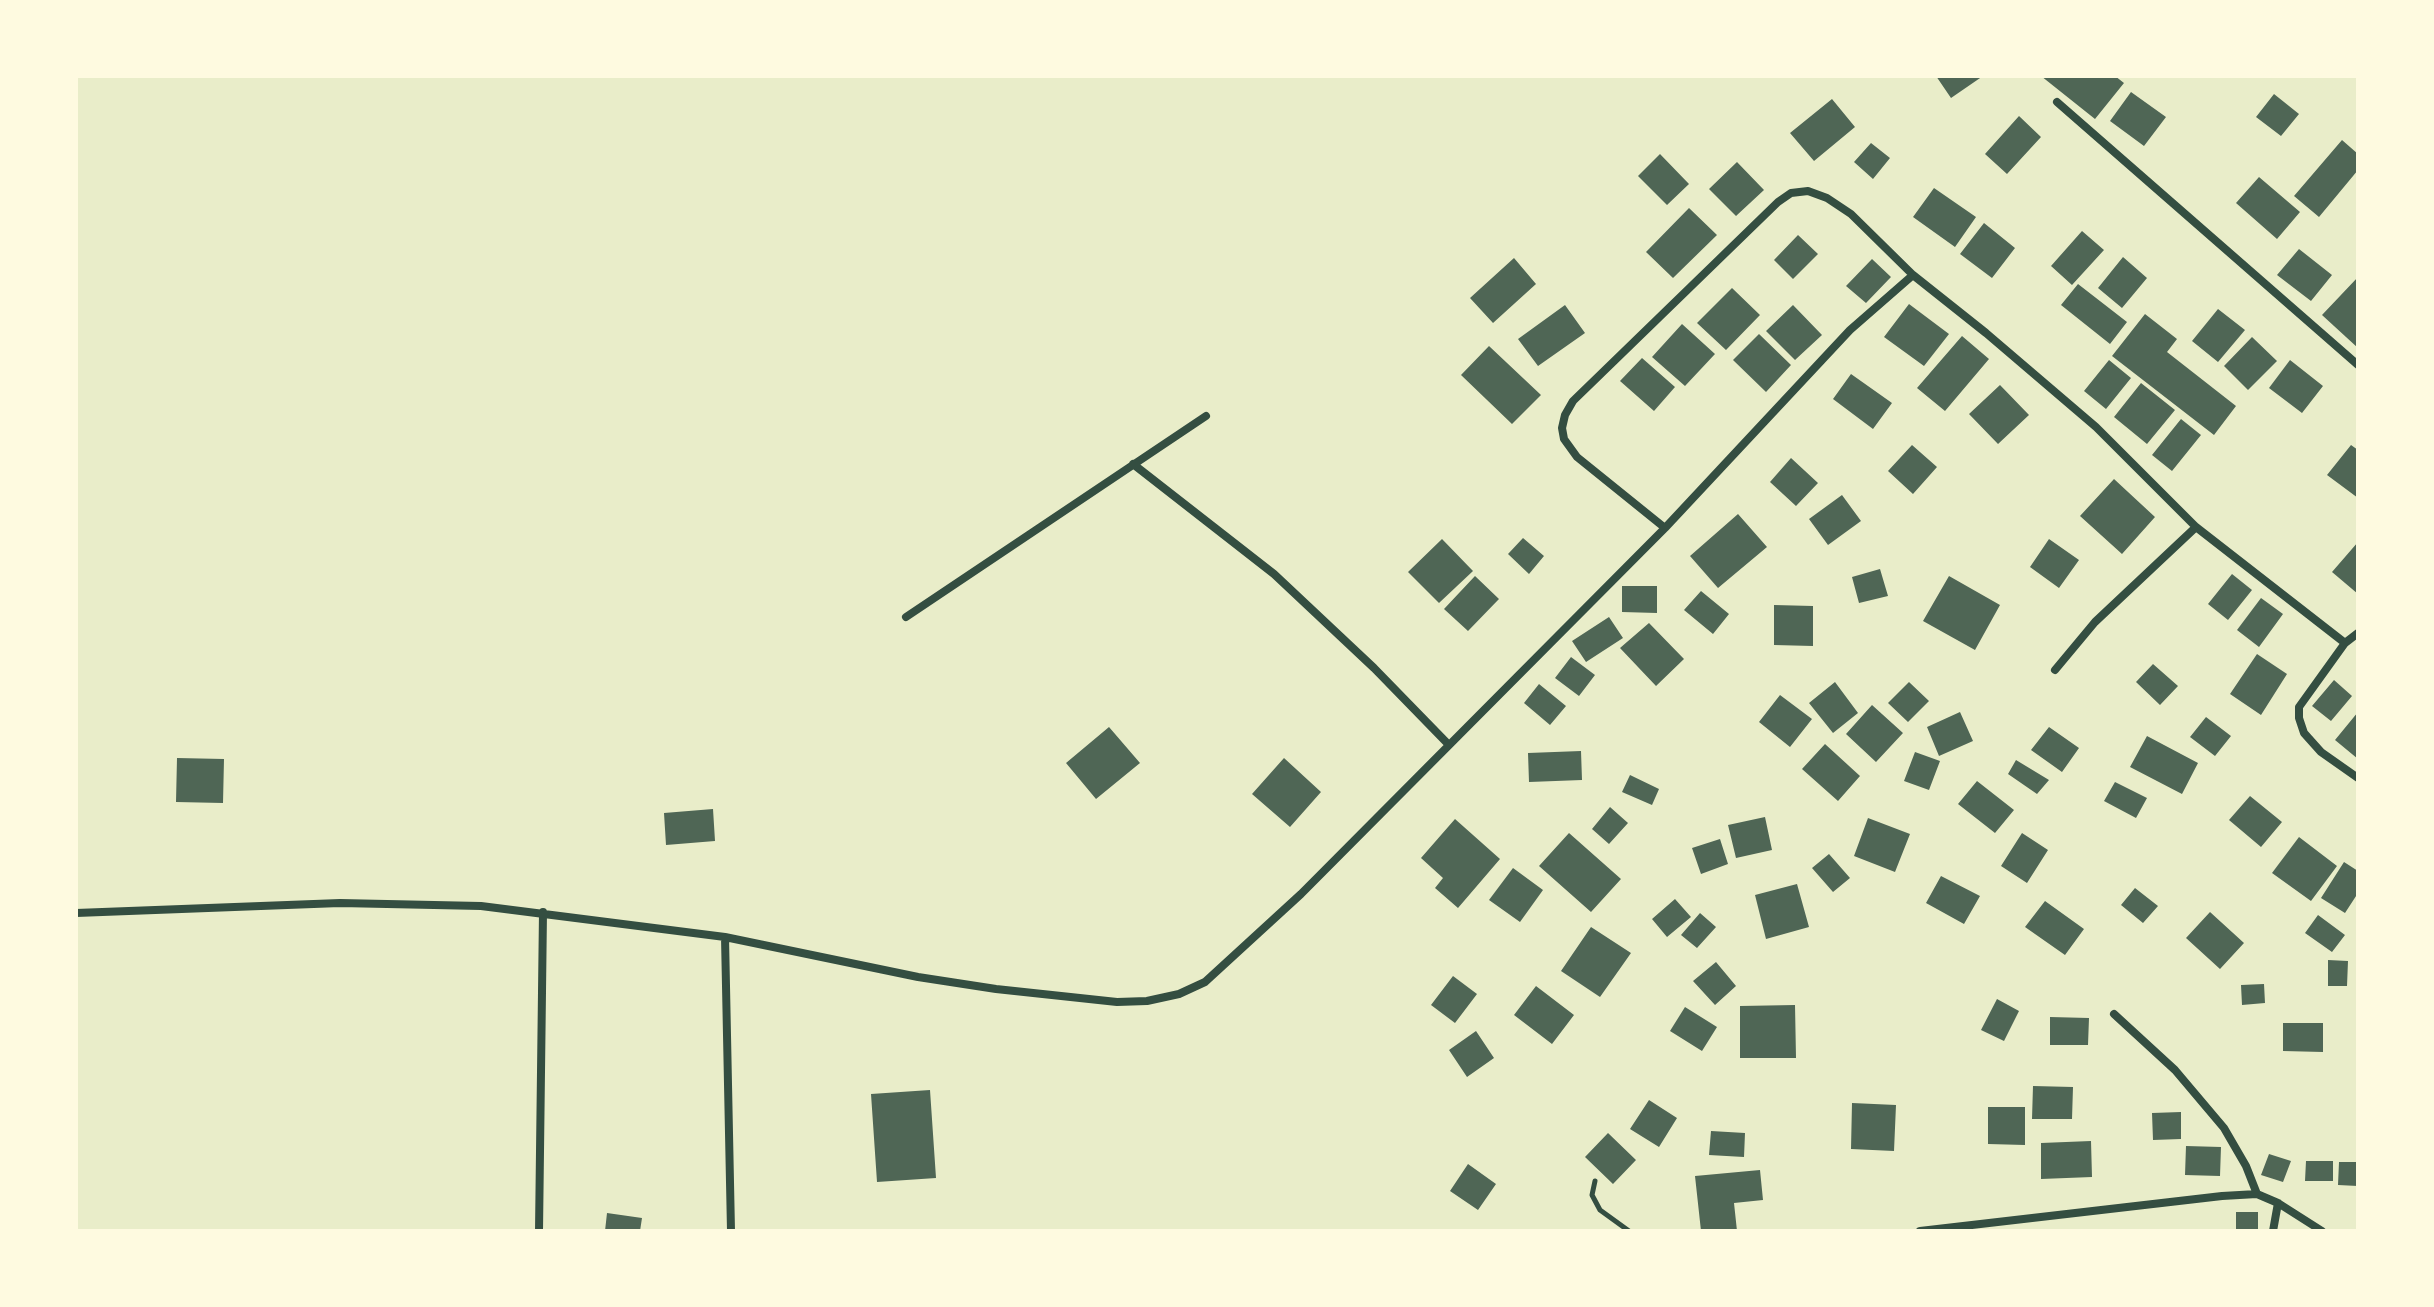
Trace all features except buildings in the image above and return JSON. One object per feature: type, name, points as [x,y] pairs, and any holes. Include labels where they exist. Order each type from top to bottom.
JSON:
[{"type":"street","points":[[2057,102],[2358,365]]},
{"type":"street","points":[[1665,528],[1577,457],[1564,439],[1562,428],[1565,415],[1573,401],[1791,193],[1808,191],[1827,198],[1851,214],[1913,275],[2096,427],[2196,527],[2345,643]]},
{"type":"street","points":[[76,913],[340,903],[481,906],[725,937],[918,977],[996,989],[1117,1002],[1147,1001],[1179,994],[1205,982],[1301,894],[1665,528],[1850,330],[1913,275]]},
{"type":"street","points":[[906,617],[1206,416]]},
{"type":"street","points":[[1133,464],[1274,574],[1374,668],[1449,745]]},
{"type":"street","points":[[2055,670],[2095,622],[2196,527]]},
{"type":"street","points":[[2358,633],[2345,643],[2299,707],[2304,733],[2321,752],[2358,778]]},
{"type":"street","points":[[539,1231],[543,912]]},
{"type":"street","points":[[725,937],[731,1231]]},
{"type":"street","points":[[2114,1014],[2175,1070],[2224,1128],[2246,1166],[2257,1194]]},
{"type":"street","points":[[1920,1231],[2257,1194],[2278,1203],[2322,1231]]},
{"type":"street","points":[[2273,1231],[2278,1203]]},
{"type":"path","points":[[1595,1181],[1592,1195],[1600,1210],[1629,1231]]}]
